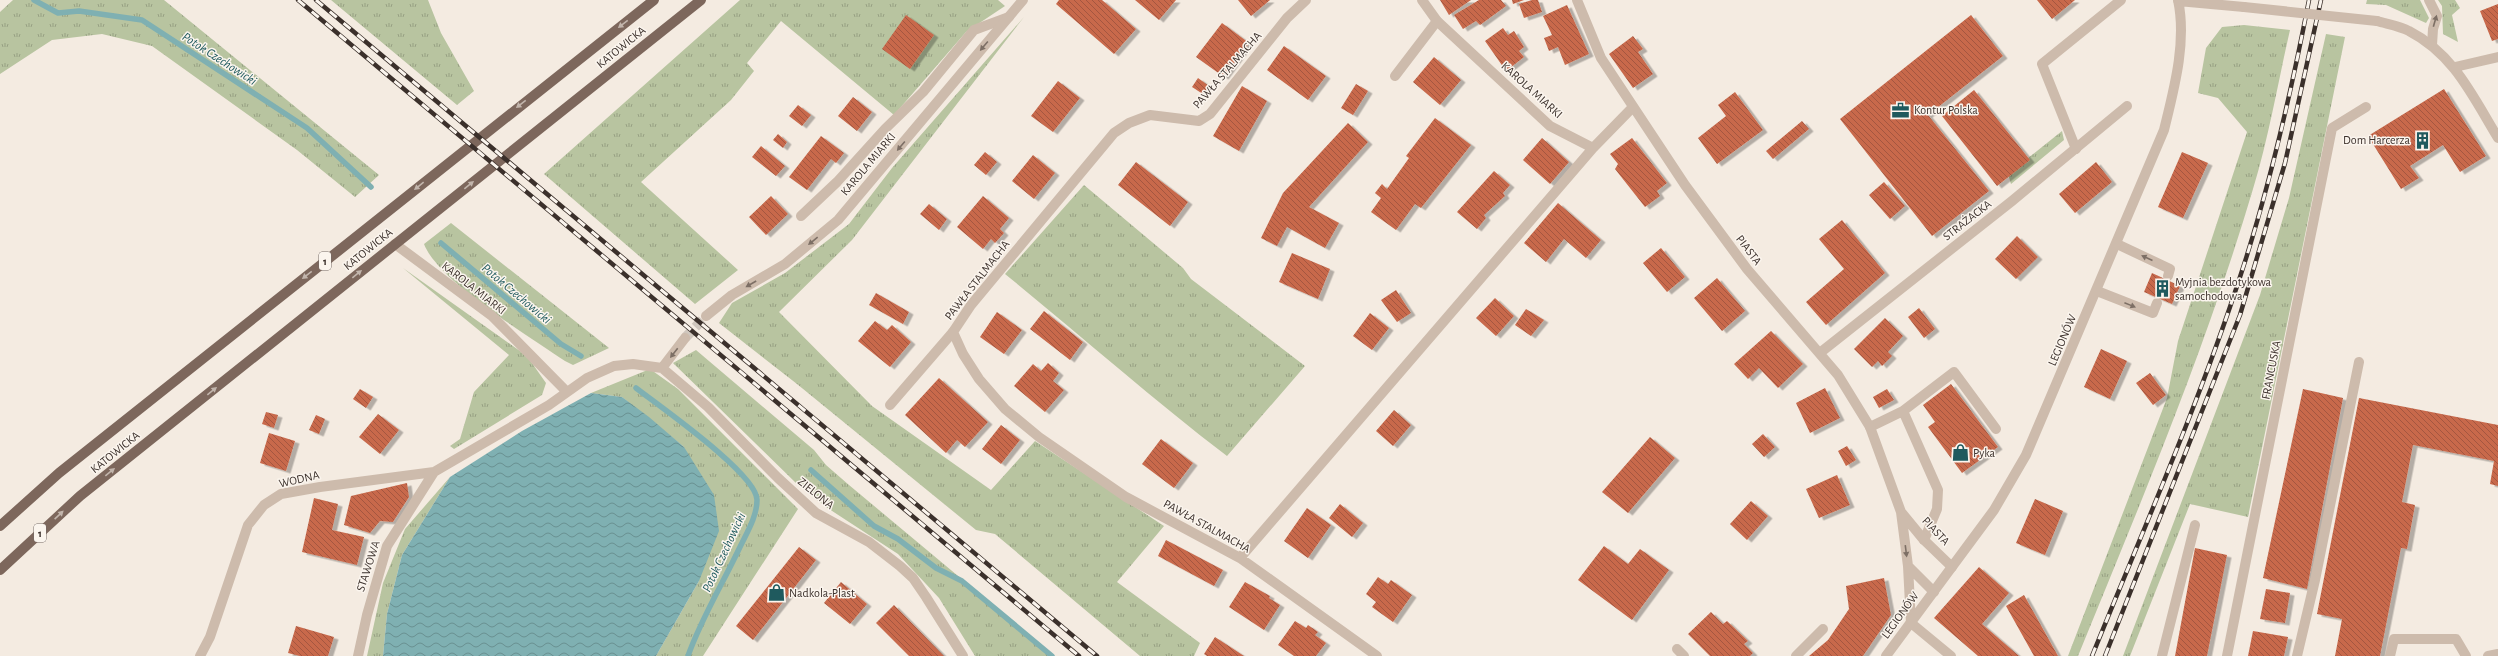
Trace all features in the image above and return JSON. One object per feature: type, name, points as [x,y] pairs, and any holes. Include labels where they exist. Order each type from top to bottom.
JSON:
[{"type":"main road","name":"KATOWICKA","points":[[0,526],[59,473],[127,418],[654,0]]},
{"type":"main road","name":"KATOWICKA","points":[[0,570],[80,496],[701,0]]},
{"type":"street","name":"KAROLA MIARKI","points":[[706,316],[732,295],[785,264],[838,220],[1023,0]]},
{"type":"street","name":"PAWŁA STALMACHA","points":[[1306,0],[1287,18],[1210,114],[1199,121],[1150,115],[1129,123],[1114,133],[971,306],[953,332],[963,354],[979,379],[1005,409],[1039,437],[1126,497],[1240,558],[1377,656]]},
{"type":"street","name":"KAROLA MIARKI","points":[[1422,0],[1437,21],[1550,126],[1593,148]]},
{"type":"street","name":"PIASTA","points":[[1577,0],[1601,58],[1685,185],[1747,269],[1821,352],[1838,375],[1870,427],[1901,512],[1908,566],[1911,623]]},
{"type":"street","points":[[2076,149],[2042,64],[2121,0]]},
{"type":"street","points":[[2429,0],[2437,16],[2433,29],[2432,45]]},
{"type":"street","points":[[2178,1],[2196,1],[2377,20],[2408,30],[2432,45],[2455,68],[2498,138]]},
{"type":"street","name":"LEGIONÓW","points":[[1886,656],[1994,510],[2026,455],[2149,169],[2165,122],[2175,86],[2180,41],[2178,1]]},
{"type":"street","points":[[800,216],[838,182],[885,129],[923,92],[974,30],[1009,16]]},
{"type":"street","points":[[1395,76],[1437,21]]},
{"type":"street","points":[[2455,68],[2498,57]]},
{"type":"street","points":[[1240,558],[1593,148],[1633,106]]},
{"type":"street","name":"STRAŻACKA","points":[[1821,352],[2076,149],[2127,106]]},
{"type":"street","name":"FRANCUSKA","points":[[2227,656],[2332,128],[2366,107]]},
{"type":"street","name":"KAROLA MIARKI","points":[[395,244],[492,316],[567,392]]},
{"type":"street","points":[[2117,244],[2170,269],[2168,276]]},
{"type":"street","points":[[2097,291],[2153,314],[2157,302]]},
{"type":"street","points":[[890,405],[953,332]]},
{"type":"street","points":[[434,472],[549,405],[587,378],[614,366],[633,364],[662,368],[685,338]]},
{"type":"street","points":[[2297,656],[2315,580],[2360,362]]},
{"type":"street","name":"ZIELONA","points":[[662,368],[708,407],[778,478],[816,513],[869,542],[913,578],[963,656]]},
{"type":"street","points":[[1870,427],[1903,411],[1954,372],[1996,429]]},
{"type":"street","points":[[1903,411],[1938,490],[1937,509],[1924,540]]},
{"type":"street","name":"WODNA","points":[[200,656],[210,637],[248,526],[264,505],[281,494],[320,487],[434,472]]},
{"type":"street","name":"STAWOWA","points":[[358,656],[387,546],[434,472]]},
{"type":"street","name":"PIASTA","points":[[1901,512],[1924,540],[1952,567]]},
{"type":"street","points":[[2162,656],[2195,525]]},
{"type":"street","points":[[1908,566],[1934,592]]},
{"type":"street","points":[[1911,623],[1951,656]]},
{"type":"street","points":[[1796,656],[1823,629]]},
{"type":"street","points":[[2390,656],[2394,639],[2456,639],[2466,656]]},
{"type":"street","points":[[2488,656],[2498,654]]},
{"type":"green space","points":[[13,0],[164,0],[379,175],[355,197],[297,150],[152,46],[102,34],[52,40],[0,74],[0,12]]},
{"type":"green space","points":[[331,0],[428,0],[441,33],[474,91],[457,105]]},
{"type":"green space","points":[[740,0],[998,0],[1005,6],[966,32],[894,115],[781,21],[747,63],[754,71],[731,100],[641,182],[738,270],[695,304],[544,174]]},
{"type":"green space","points":[[2367,0],[2420,0],[2429,18],[2426,23],[2386,5],[2366,4]]},
{"type":"green space","points":[[2438,0],[2455,0],[2460,8],[2452,15],[2458,42],[2443,34],[2442,6]]},
{"type":"green space","points":[[1024,17],[852,240],[779,312],[872,406],[991,490],[1035,441],[1164,526],[1117,582],[1200,643],[1194,656],[1140,656],[995,534],[976,530],[797,384],[719,323],[732,303],[785,273],[849,224],[892,168]]},
{"type":"green space","points":[[2244,25],[2290,30],[2269,130],[2259,169],[2215,307],[2172,424],[2078,656],[2068,656],[2167,398],[2178,341],[2247,132],[2218,98],[2198,93],[2206,48],[2222,27]]},
{"type":"green space","points":[[2326,34],[2345,37],[2248,517],[2190,504],[2130,656],[2123,656],[2260,295],[2289,198]]},
{"type":"green space","points":[[2062,131],[2064,140],[2011,184],[2008,174]]},
{"type":"green space","points":[[1084,185],[1183,268],[1191,279],[1305,366],[1227,456],[1171,412],[1005,274]]},
{"type":"green space","points":[[451,223],[609,348],[573,365],[509,323],[466,291],[447,275],[433,259],[424,244]]},
{"type":"green space","points":[[403,268],[527,356],[546,383],[542,395],[454,449],[450,446],[460,439],[474,392],[509,355]]},
{"type":"green space","points":[[696,350],[814,450],[826,465],[849,485],[1054,656],[975,656],[939,598],[898,554],[826,507],[798,485],[673,363]]},
{"type":"green space","points":[[650,369],[678,389],[798,509],[703,656],[656,656],[699,581],[684,447],[622,397],[591,393]]},
{"type":"green space","points":[[450,477],[402,555],[387,614],[383,656],[367,656],[383,583],[405,529]]},
{"type":"water","points":[[591,393],[622,397],[649,417],[684,447],[714,495],[719,531],[699,581],[656,656],[383,656],[387,614],[402,555],[450,477],[522,431]]},
{"type":"building","points":[[1059,0],[1102,0],[1136,29],[1114,54],[1056,4]]},
{"type":"building","points":[[1135,0],[1176,0],[1159,20]]},
{"type":"building","points":[[1238,0],[1270,0],[1251,16]]},
{"type":"building","points":[[1440,0],[1471,0],[1449,15]]},
{"type":"building","points":[[1479,0],[1501,0],[1506,6],[1480,25],[1476,21],[1463,29],[1454,15]]},
{"type":"building","points":[[1512,0],[1524,0],[1513,4]]},
{"type":"building","points":[[1532,0],[1538,0],[1542,12],[1524,18],[1519,4]]},
{"type":"building","points":[[2037,0],[2075,0],[2052,19]]},
{"type":"building","points":[[2498,4],[2498,39],[2492,41],[2480,11]]},
{"type":"building","points":[[1567,5],[1589,54],[1565,65],[1558,47],[1549,51],[1544,38],[1552,35],[1543,16]]},
{"type":"building","points":[[906,15],[934,35],[910,69],[882,49]]},
{"type":"building","points":[[1971,15],[2003,56],[1928,115],[1989,191],[1932,236],[1840,119]]},
{"type":"building","points":[[1222,23],[1249,43],[1224,77],[1196,57]]},
{"type":"building","points":[[1503,28],[1508,35],[1514,31],[1524,47],[1519,51],[1524,57],[1506,71],[1485,41]]},
{"type":"building","points":[[1633,36],[1643,49],[1638,52],[1653,74],[1633,88],[1609,54]]},
{"type":"building","points":[[1284,46],[1326,76],[1308,100],[1267,70]]},
{"type":"building","points":[[1434,57],[1461,80],[1440,105],[1413,82]]},
{"type":"building","points":[[1198,78],[1209,86],[1203,94],[1192,87]]},
{"type":"building","points":[[1058,81],[1080,98],[1053,132],[1031,116]]},
{"type":"building","points":[[1356,84],[1368,91],[1353,115],[1341,108]]},
{"type":"building","points":[[1242,86],[1267,101],[1239,151],[1213,136]]},
{"type":"building","name":"Dom Harcerza","points":[[2444,89],[2486,156],[2460,172],[2443,145],[2410,166],[2419,178],[2401,189],[2368,136]]},
{"type":"building","points":[[1974,90],[2030,160],[1997,186],[1942,116]]},
{"type":"building","points":[[1735,92],[1763,130],[1717,164],[1698,138],[1726,116],[1718,105]]},
{"type":"building","points":[[853,97],[872,112],[857,131],[838,116]]},
{"type":"building","points":[[798,105],[811,115],[802,126],[789,116]]},
{"type":"building","points":[[1435,118],[1471,145],[1421,208],[1415,204],[1396,230],[1371,212],[1381,198],[1375,193],[1382,184],[1387,189],[1409,158],[1406,156]]},
{"type":"building","points":[[1802,121],[1809,129],[1773,159],[1766,151]]},
{"type":"building","points":[[1348,123],[1368,142],[1309,207],[1339,223],[1325,248],[1287,227],[1277,246],[1261,238],[1283,193]]},
{"type":"building","points":[[778,134],[787,142],[783,148],[773,140]]},
{"type":"building","points":[[821,136],[844,153],[836,163],[831,159],[807,190],[789,177]]},
{"type":"building","points":[[1542,138],[1569,162],[1550,184],[1523,160]]},
{"type":"building","points":[[1632,138],[1667,183],[1657,191],[1660,196],[1645,207],[1615,169],[1618,164],[1610,154]]},
{"type":"building","points":[[761,146],[785,166],[776,176],[752,157]]},
{"type":"building","points":[[985,152],[997,162],[986,175],[974,165]]},
{"type":"building","points":[[2182,152],[2208,163],[2183,218],[2158,207]]},
{"type":"building","points":[[1033,155],[1055,173],[1034,199],[1012,181]]},
{"type":"building","points":[[1136,162],[1188,202],[1170,226],[1118,185]]},
{"type":"building","points":[[2096,162],[2112,182],[2075,213],[2059,194]]},
{"type":"building","points":[[1494,171],[1510,185],[1503,193],[1505,196],[1484,215],[1486,218],[1477,229],[1457,212]]},
{"type":"building","points":[[1884,182],[1905,206],[1890,219],[1869,195]]},
{"type":"building","points":[[771,196],[788,214],[766,235],[749,217]]},
{"type":"building","points":[[983,196],[1009,218],[1000,229],[1004,233],[995,243],[991,239],[983,249],[957,227]]},
{"type":"building","points":[[1558,203],[1601,240],[1586,258],[1564,239],[1546,262],[1524,243]]},
{"type":"building","points":[[929,204],[947,219],[939,230],[920,214]]},
{"type":"building","points":[[1842,220],[1885,273],[1826,325],[1806,302],[1844,269],[1819,239]]},
{"type":"building","points":[[2017,236],[2038,257],[2016,279],[1995,259]]},
{"type":"building","points":[[1661,248],[1685,277],[1667,292],[1643,263]]},
{"type":"building","points":[[1292,253],[1330,269],[1318,299],[1279,282]]},
{"type":"building","name":"Myjnia bezdotykowa samochodowa","points":[[2152,273],[2180,286],[2172,304],[2144,292]]},
{"type":"building","points":[[1717,278],[1745,311],[1722,331],[1694,298]]},
{"type":"building","points":[[1396,290],[1411,313],[1397,322],[1381,300]]},
{"type":"building","points":[[876,293],[909,312],[903,324],[869,305]]},
{"type":"building","points":[[1495,298],[1514,316],[1496,336],[1476,318]]},
{"type":"building","points":[[1919,308],[1935,329],[1924,338],[1908,317]]},
{"type":"building","points":[[1526,309],[1544,320],[1531,336],[1515,325]]},
{"type":"building","points":[[1044,311],[1083,342],[1070,360],[1030,329]]},
{"type":"building","points":[[997,312],[1022,330],[1004,354],[980,337]]},
{"type":"building","points":[[1370,313],[1389,328],[1372,350],[1353,336]]},
{"type":"building","points":[[1885,318],[1903,336],[1888,352],[1892,356],[1882,366],[1878,361],[1872,367],[1854,349]]},
{"type":"building","points":[[875,321],[887,330],[892,325],[911,342],[890,367],[858,341]]},
{"type":"building","points":[[1771,331],[1803,364],[1778,388],[1759,368],[1748,379],[1734,364]]},
{"type":"building","points":[[2101,349],[2127,361],[2110,399],[2084,387]]},
{"type":"building","points":[[1048,363],[1059,373],[1053,381],[1064,390],[1045,412],[1014,386],[1033,364],[1041,371]]},
{"type":"building","points":[[2150,373],[2166,395],[2153,405],[2136,383]]},
{"type":"building","points":[[939,378],[988,422],[965,447],[957,440],[946,453],[905,415]]},
{"type":"building","points":[[1951,384],[1998,447],[1962,473],[1928,427],[1935,422],[1923,405]]},
{"type":"building","points":[[1825,388],[1840,418],[1810,433],[1796,403]]},
{"type":"building","points":[[360,389],[373,397],[366,408],[353,399]]},
{"type":"building","points":[[1887,389],[1894,400],[1879,408],[1873,397]]},
{"type":"building","points":[[2303,389],[2343,398],[2307,589],[2263,578]]},
{"type":"building","points":[[2359,398],[2498,425],[2498,486],[2490,484],[2494,461],[2413,445],[2402,502],[2415,505],[2407,549],[2401,548],[2380,656],[2335,656],[2342,619],[2317,614]]},
{"type":"building","points":[[1394,410],[1411,425],[1393,446],[1376,431]]},
{"type":"building","points":[[266,412],[278,415],[274,428],[262,424]]},
{"type":"building","points":[[378,414],[399,430],[380,454],[359,437]]},
{"type":"building","points":[[316,415],[325,419],[319,434],[309,430]]},
{"type":"building","points":[[1001,425],[1020,440],[1001,464],[982,449]]},
{"type":"building","points":[[269,433],[295,441],[286,471],[260,463]]},
{"type":"building","points":[[1763,434],[1775,447],[1764,457],[1752,444]]},
{"type":"building","points":[[1650,437],[1675,458],[1628,513],[1602,492]]},
{"type":"building","points":[[1161,439],[1193,463],[1174,488],[1142,464]]},
{"type":"building","points":[[1847,446],[1856,460],[1846,466],[1838,451]]},
{"type":"building","points":[[1837,475],[1850,505],[1819,518],[1806,489]]},
{"type":"building","points":[[407,483],[409,497],[393,522],[380,521],[370,533],[344,525],[351,496]]},
{"type":"building","points":[[314,498],[338,504],[332,530],[364,537],[357,565],[302,552]]},
{"type":"building","points":[[2035,499],[2063,511],[2045,555],[2016,543]]},
{"type":"building","points":[[1751,501],[1768,516],[1747,540],[1730,524]]},
{"type":"building","points":[[1340,504],[1363,523],[1352,537],[1329,518]]},
{"type":"building","points":[[1307,508],[1331,525],[1308,558],[1284,541]]},
{"type":"building","points":[[1166,540],[1223,570],[1214,586],[1158,556]]},
{"type":"building","points":[[1604,546],[1628,564],[1640,549],[1669,570],[1632,620],[1578,580]]},
{"type":"building","name":"Nadkola-Plast","points":[[799,547],[816,560],[753,640],[736,626]]},
{"type":"building","points":[[2195,548],[2227,555],[2207,656],[2175,656]]},
{"type":"building","points":[[1979,567],[2009,593],[1982,624],[2019,656],[1978,656],[1934,618]]},
{"type":"building","points":[[1378,577],[1388,584],[1391,580],[1412,595],[1393,622],[1372,607],[1376,602],[1366,594]]},
{"type":"building","points":[[1884,578],[1891,615],[1863,656],[1809,656],[1828,640],[1849,609],[1846,586]]},
{"type":"building","points":[[841,582],[867,604],[850,624],[824,603]]},
{"type":"building","points":[[1245,582],[1270,596],[1269,598],[1280,605],[1264,630],[1229,607]]},
{"type":"building","points":[[2266,589],[2290,593],[2285,623],[2260,619]]},
{"type":"building","points":[[2024,595],[2058,656],[2034,656],[2006,606]]},
{"type":"building","points":[[894,605],[944,656],[909,656],[876,623]]},
{"type":"building","points":[[1711,612],[1723,624],[1727,621],[1748,641],[1744,644],[1753,653],[1750,656],[1710,656],[1688,634]]},
{"type":"building","points":[[1295,621],[1306,628],[1308,625],[1318,632],[1315,635],[1326,643],[1316,656],[1294,656],[1278,645]]},
{"type":"building","points":[[296,626],[334,637],[328,656],[300,656],[288,653]]},
{"type":"building","points":[[2253,631],[2288,637],[2284,656],[2248,656]]},
{"type":"building","points":[[1215,637],[1244,656],[1207,656],[1204,654]]},
{"type":"waterway","name":"Potok Czechowicki","points":[[34,0],[58,13],[79,11],[142,20],[307,128],[371,187]]},
{"type":"waterway","name":"Potok Czechowicki","points":[[441,243],[561,344],[581,356]]},
{"type":"waterway","name":"Potok Czechowicki","points":[[636,388],[684,424],[725,458],[753,488],[757,500],[757,506],[751,525],[705,615],[688,656]]},
{"type":"waterway","points":[[811,470],[874,526],[898,539],[936,568],[962,581],[1052,656]]},
{"type":"tunnel","points":[[685,338],[706,316]]},
{"type":"railway","points":[[298,0],[1079,656]]},
{"type":"railway","points":[[316,0],[1097,656]]},
{"type":"railway","points":[[2092,656],[2188,420],[2224,325],[2240,277],[2261,208],[2279,139],[2309,0]]},
{"type":"railway","points":[[2105,656],[2240,315],[2285,163],[2321,0]]},
{"type":"place","name":"Kontur Polska","points":[[1901,110]]},
{"type":"place","name":"Dom Harcerza","points":[[2423,140]]},
{"type":"place","name":"Myjnia bezdotykowa samochodowa","points":[[2162,289]]},
{"type":"place","name":"Pyka","points":[[1960,453]]},
{"type":"place","name":"Nadkola-Plast","points":[[776,593]]}]
